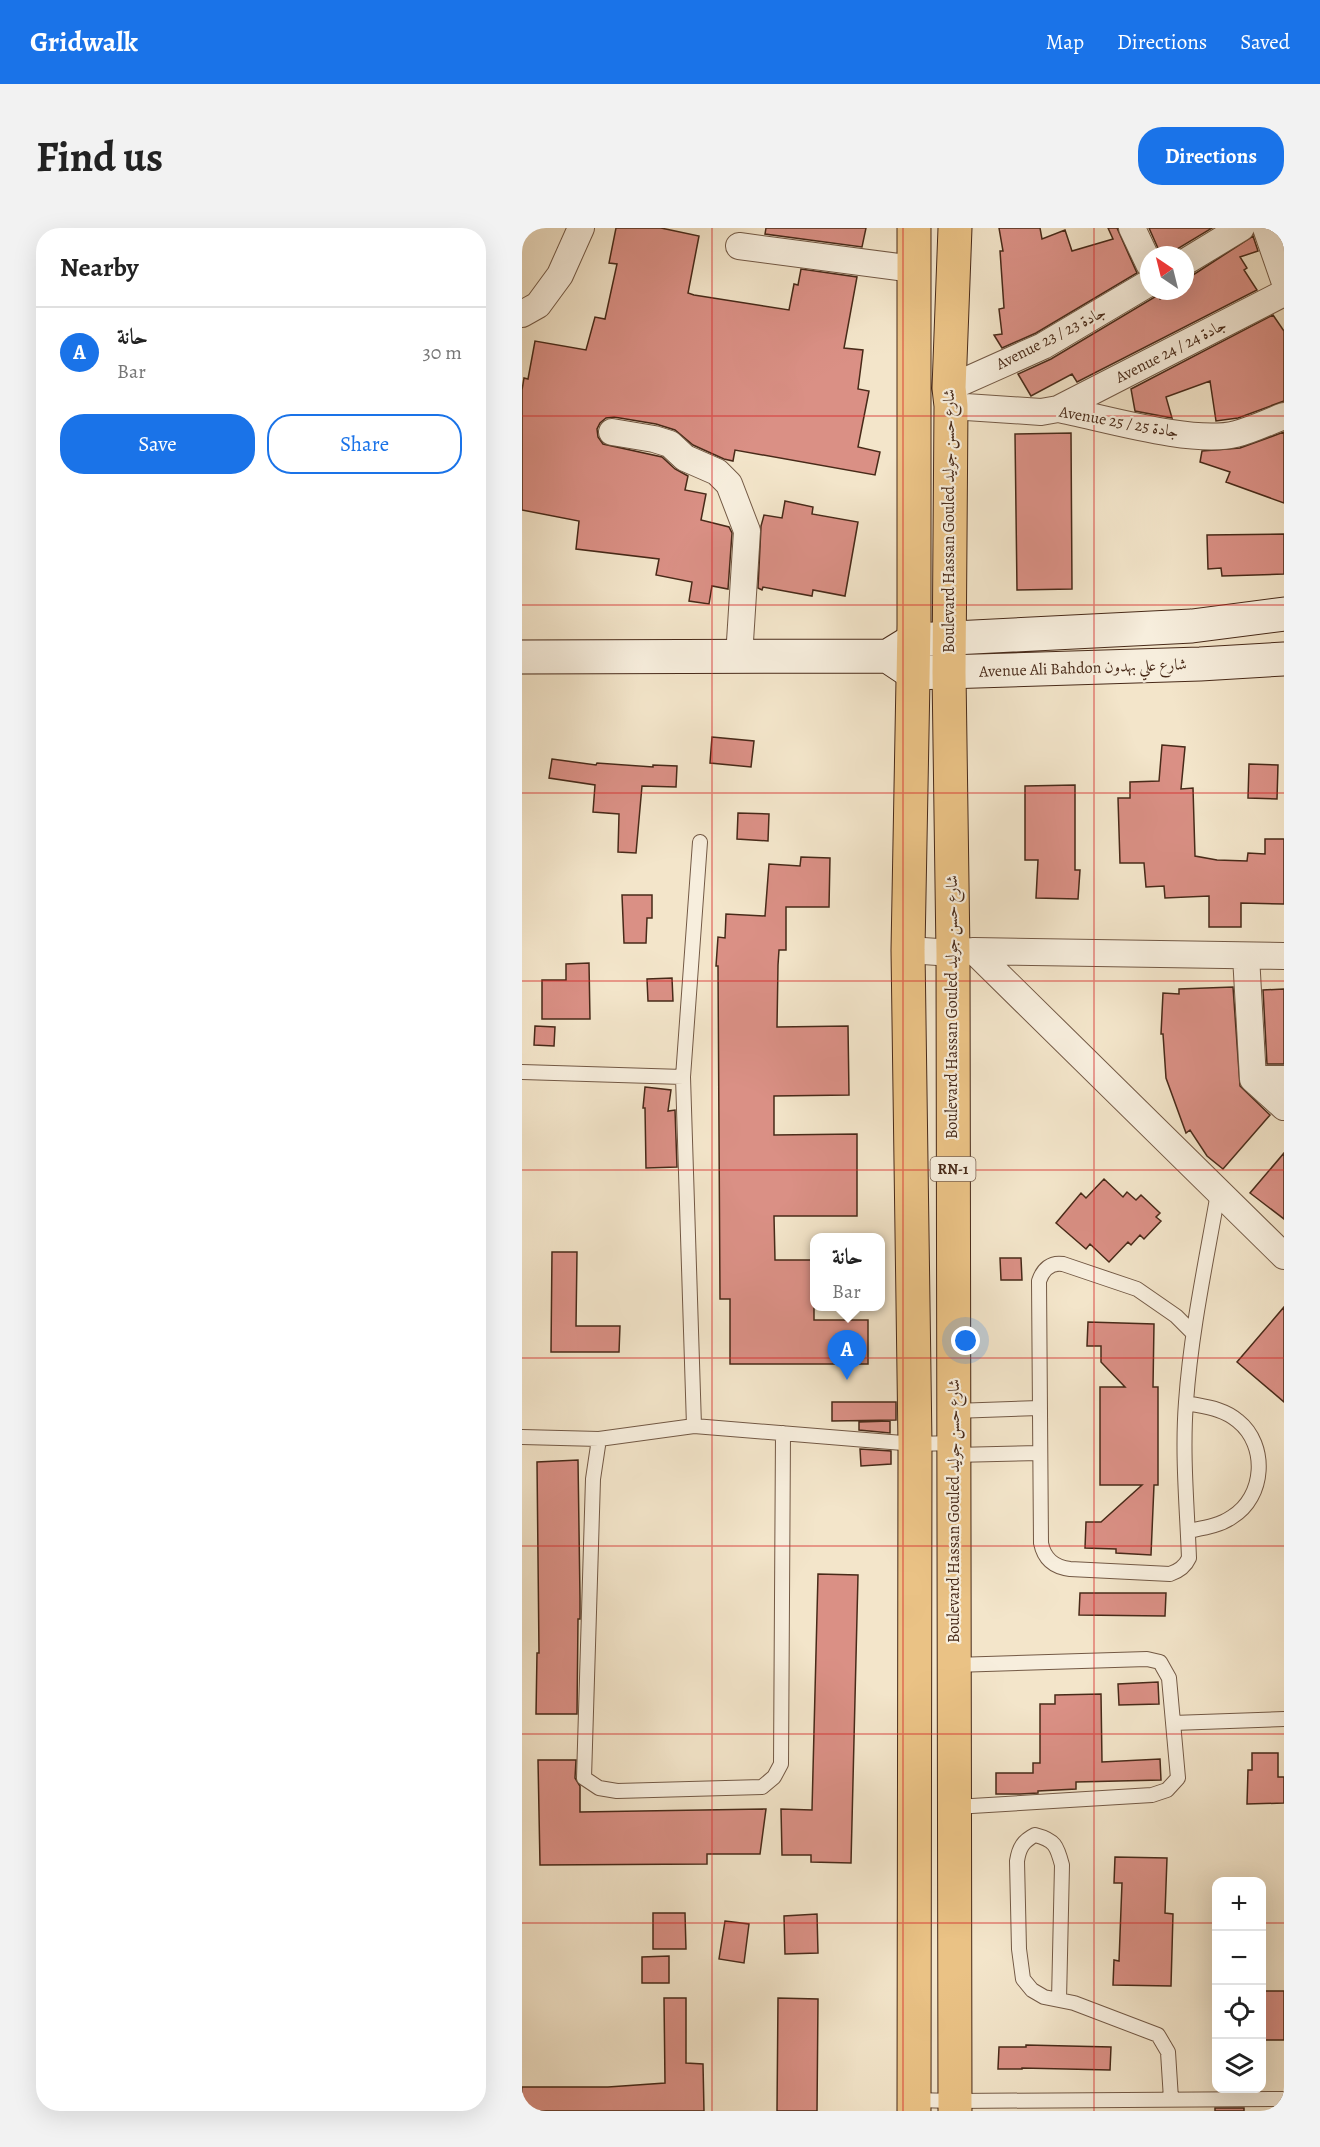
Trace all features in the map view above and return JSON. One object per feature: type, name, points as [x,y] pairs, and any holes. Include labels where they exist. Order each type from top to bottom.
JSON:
[{"type":"main road","name":"RN-1","points":[[914,228],[905,657],[915,1444],[914,2105]]},
{"type":"main road","name":"Boulevard Hassan Gouled شارع حسن جوليد","points":[[955,228],[950,397],[949,673],[964,952],[954,1411],[955,2106]]},
{"type":"main road","name":"Avenue Ali Bahdon شارع علي بهدون","points":[[905,657],[949,639],[1191,626],[1284,614]]},
{"type":"main road","points":[[522,657],[905,657]]},
{"type":"main road","name":"Avenue Ali Bahdon شارع علي بهدون","points":[[905,657],[949,673],[1284,659]]},
{"type":"street","points":[[522,314],[538,305],[560,275],[581,228]]},
{"type":"street","points":[[1132,228],[1140,246]]},
{"type":"street","points":[[1194,257],[1241,228]]},
{"type":"street","points":[[1266,228],[1284,280]]},
{"type":"street","points":[[739,246],[914,269]]},
{"type":"street","name":"Avenue 23 / جادة 23","points":[[950,397],[1043,346],[1140,288]]},
{"type":"street","name":"Avenue 24 / جادة 24","points":[[1058,409],[1284,293]]},
{"type":"street","name":"Avenue 25 / جادة 25","points":[[950,397],[1041,412],[1058,409],[1166,432],[1204,436],[1235,434],[1284,416]]},
{"type":"street","points":[[612,432],[670,444],[685,458],[717,472],[729,484],[747,531],[739,657]]},
{"type":"street","points":[[908,950],[1284,956]]},
{"type":"street","points":[[964,952],[1218,1193],[1282,1248]]},
{"type":"street","points":[[1246,956],[1253,1079],[1284,1107]]},
{"type":"street","points":[[1253,1079],[1284,1079]]},
{"type":"lane","points":[[693,1426],[683,1077],[700,842]]},
{"type":"lane","points":[[522,1072],[683,1077]]},
{"type":"lane","points":[[1192,1332],[1176,1316],[1137,1289],[1063,1264],[1051,1265],[1045,1269],[1039,1281],[1041,1543],[1048,1560],[1056,1566],[1070,1569],[1170,1574],[1180,1570],[1187,1563],[1189,1558],[1185,1439],[1192,1332],[1218,1193]]},
{"type":"lane","points":[[1186,1404],[1227,1413],[1239,1422],[1249,1433],[1256,1447],[1259,1462],[1259,1478],[1254,1492],[1235,1516],[1221,1523],[1188,1531]]},
{"type":"lane","points":[[954,1411],[1039,1408]]},
{"type":"lane","points":[[522,1437],[599,1439],[693,1426],[954,1449],[1040,1453]]},
{"type":"lane","points":[[599,1439],[593,1479],[584,1778],[599,1788],[617,1791],[762,1787],[774,1777],[781,1764],[783,1433]]},
{"type":"lane","points":[[954,1665],[1147,1659],[1160,1662],[1169,1678],[1178,1778],[1167,1790],[1152,1795],[955,1807]]},
{"type":"lane","points":[[1173,1723],[1284,1719]]},
{"type":"lane","points":[[1059,2000],[1062,1865],[1058,1849],[1053,1842],[1035,1835],[1026,1839],[1019,1849],[1017,1861],[1019,1949],[1023,1979],[1032,1990],[1044,1997],[1059,2000],[1074,2003],[1158,2035],[1168,2052],[1171,2099]]},
{"type":"lane","points":[[914,2105],[955,2106],[1171,2099],[1284,2099]]},
{"type":"building","points":[[616,228],[661,228],[699,236],[688,293],[694,295],[789,310],[794,284],[798,285],[801,269],[857,277],[844,348],[863,350],[858,389],[869,391],[858,447],[880,452],[875,475],[735,450],[733,461],[724,459],[693,445],[675,430],[656,424],[614,417],[606,418],[597,429],[598,437],[603,444],[662,457],[675,469],[688,476],[685,490],[706,494],[701,520],[729,527],[732,533],[728,589],[712,586],[709,604],[689,601],[692,582],[656,575],[659,559],[576,549],[579,521],[522,510],[522,390],[524,378],[528,379],[535,341],[586,350],[595,317],[605,319],[617,264],[609,263]]},
{"type":"building","points":[[766,228],[866,228],[862,247],[765,234]]},
{"type":"building","points":[[999,228],[1040,228],[1042,239],[1065,230],[1072,251],[1113,239],[1108,228],[1117,228],[1137,273],[1036,333],[1002,348],[994,335],[1002,334],[999,309],[1004,308],[1000,251],[1003,251]]},
{"type":"building","points":[[1149,228],[1212,228],[1182,246],[1157,246]]},
{"type":"building","points":[[1253,236],[1258,251],[1240,257],[1247,268],[1244,270],[1257,290],[1077,382],[1072,374],[1031,396],[1018,374],[1051,359],[1150,300],[1194,300],[1194,274]]},
{"type":"building","points":[[1273,315],[1284,331],[1284,401],[1238,418],[1216,421],[1210,381],[1166,397],[1172,418],[1135,411],[1131,389]]},
{"type":"building","points":[[1284,432],[1284,503],[1226,482],[1230,472],[1200,462],[1202,451],[1240,448]]},
{"type":"building","points":[[1071,433],[1072,589],[1017,590],[1015,434]]},
{"type":"building","points":[[785,501],[813,507],[812,514],[858,522],[845,596],[813,590],[812,596],[758,588],[761,526],[764,515],[782,518]]},
{"type":"building","points":[[1284,534],[1284,574],[1222,576],[1221,568],[1208,569],[1207,535]]},
{"type":"building","points":[[712,737],[754,741],[751,767],[710,763]]},
{"type":"building","points":[[1162,745],[1185,747],[1181,789],[1193,788],[1195,856],[1217,860],[1247,861],[1248,853],[1265,854],[1265,839],[1284,839],[1284,904],[1241,903],[1241,927],[1209,927],[1209,896],[1165,898],[1164,886],[1146,887],[1144,863],[1120,863],[1118,798],[1130,798],[1130,782],[1159,781]]},
{"type":"building","points":[[552,759],[596,765],[597,763],[653,767],[653,765],[677,766],[676,787],[642,786],[636,853],[618,852],[619,814],[593,812],[595,785],[549,778]]},
{"type":"building","points":[[1249,764],[1278,765],[1277,799],[1248,798]]},
{"type":"building","points":[[1075,785],[1075,870],[1080,870],[1078,899],[1036,898],[1038,860],[1025,860],[1025,786]]},
{"type":"building","points":[[738,813],[769,814],[768,841],[737,839]]},
{"type":"building","points":[[801,857],[830,858],[829,907],[786,907],[786,950],[779,950],[777,1027],[848,1026],[849,1095],[774,1096],[774,1135],[857,1134],[857,1216],[774,1216],[775,1260],[810,1260],[810,1311],[814,1311],[814,1320],[868,1320],[868,1364],[730,1364],[730,1299],[720,1299],[718,966],[716,966],[718,937],[725,938],[726,914],[765,916],[769,864],[800,866]]},
{"type":"building","points":[[622,895],[652,895],[652,918],[647,918],[646,943],[624,943]]},
{"type":"building","points":[[589,963],[590,1019],[542,1019],[542,980],[566,980],[566,964]]},
{"type":"building","points":[[672,978],[673,1001],[648,1001],[647,979]]},
{"type":"building","points":[[1233,987],[1240,1086],[1270,1115],[1223,1169],[1207,1156],[1190,1130],[1186,1133],[1166,1078],[1163,1034],[1161,1034],[1163,993],[1179,994],[1179,989]]},
{"type":"building","points":[[1284,989],[1284,1064],[1267,1064],[1263,990]]},
{"type":"building","points":[[535,1026],[555,1027],[554,1046],[534,1045]]},
{"type":"building","points":[[645,1087],[671,1090],[668,1111],[675,1110],[677,1167],[646,1168],[645,1108],[643,1108]]},
{"type":"building","points":[[1284,1153],[1284,1219],[1250,1193]]},
{"type":"building","points":[[1104,1179],[1123,1197],[1127,1192],[1136,1200],[1141,1195],[1160,1213],[1156,1217],[1161,1221],[1144,1239],[1140,1235],[1131,1245],[1128,1242],[1109,1262],[1090,1244],[1086,1249],[1056,1223],[1081,1193],[1086,1198]]},
{"type":"building","points":[[552,1252],[577,1252],[576,1326],[620,1326],[619,1352],[551,1352]]},
{"type":"building","points":[[1000,1258],[1021,1258],[1022,1280],[1001,1280]]},
{"type":"building","points":[[1284,1307],[1284,1402],[1237,1362]]},
{"type":"building","points":[[1088,1322],[1154,1324],[1153,1387],[1158,1387],[1158,1485],[1154,1485],[1151,1555],[1116,1553],[1116,1549],[1085,1548],[1086,1522],[1101,1522],[1142,1485],[1100,1485],[1100,1387],[1125,1387],[1101,1362],[1101,1346],[1087,1346]]},
{"type":"building","points":[[832,1402],[896,1402],[896,1420],[832,1421]]},
{"type":"building","points":[[890,1421],[890,1433],[859,1430],[859,1422]]},
{"type":"building","points":[[860,1449],[891,1451],[891,1464],[861,1466]]},
{"type":"building","points":[[578,1460],[580,1619],[578,1619],[577,1714],[536,1714],[537,1653],[539,1653],[537,1462]]},
{"type":"building","points":[[818,1574],[858,1575],[851,1863],[811,1862],[811,1855],[782,1855],[781,1809],[812,1810]]},
{"type":"building","points":[[1080,1593],[1166,1593],[1165,1616],[1079,1615]]},
{"type":"building","points":[[1158,1682],[1159,1704],[1119,1705],[1118,1684]]},
{"type":"building","points":[[1101,1694],[1102,1762],[1160,1759],[1161,1780],[1076,1782],[1076,1789],[996,1794],[996,1773],[1033,1773],[1033,1763],[1040,1763],[1040,1704],[1055,1704],[1055,1695]]},
{"type":"building","points":[[1252,1753],[1278,1753],[1278,1777],[1284,1777],[1284,1803],[1247,1804],[1248,1770],[1252,1770]]},
{"type":"building","points":[[538,1760],[576,1760],[575,1778],[580,1786],[580,1812],[766,1809],[760,1854],[707,1854],[707,1864],[540,1865]]},
{"type":"building","points":[[1115,1857],[1167,1858],[1165,1913],[1173,1914],[1171,1986],[1113,1985],[1114,1960],[1119,1961],[1122,1883],[1114,1883]]},
{"type":"building","points":[[653,1913],[685,1913],[686,1949],[653,1949]]},
{"type":"building","points":[[817,1914],[818,1953],[785,1954],[784,1916]]},
{"type":"building","points":[[725,1921],[749,1924],[744,1963],[719,1959]]},
{"type":"building","points":[[669,1956],[669,1983],[642,1983],[642,1957]]},
{"type":"building","points":[[1266,1991],[1284,1991],[1284,2040],[1266,2040]]},
{"type":"building","points":[[664,1998],[686,1998],[686,2063],[703,2064],[704,2111],[522,2111],[522,2087],[608,2087],[665,2083]]},
{"type":"building","points":[[778,1998],[818,1999],[817,2111],[777,2111]]},
{"type":"building","points":[[1026,2045],[1111,2047],[1110,2070],[998,2069],[999,2047],[1026,2047]]},
{"type":"building","points":[[1215,2108],[1244,2108],[1244,2111],[1215,2111]]},
{"type":"place","name":"حانة","points":[[847,1380]]}]
